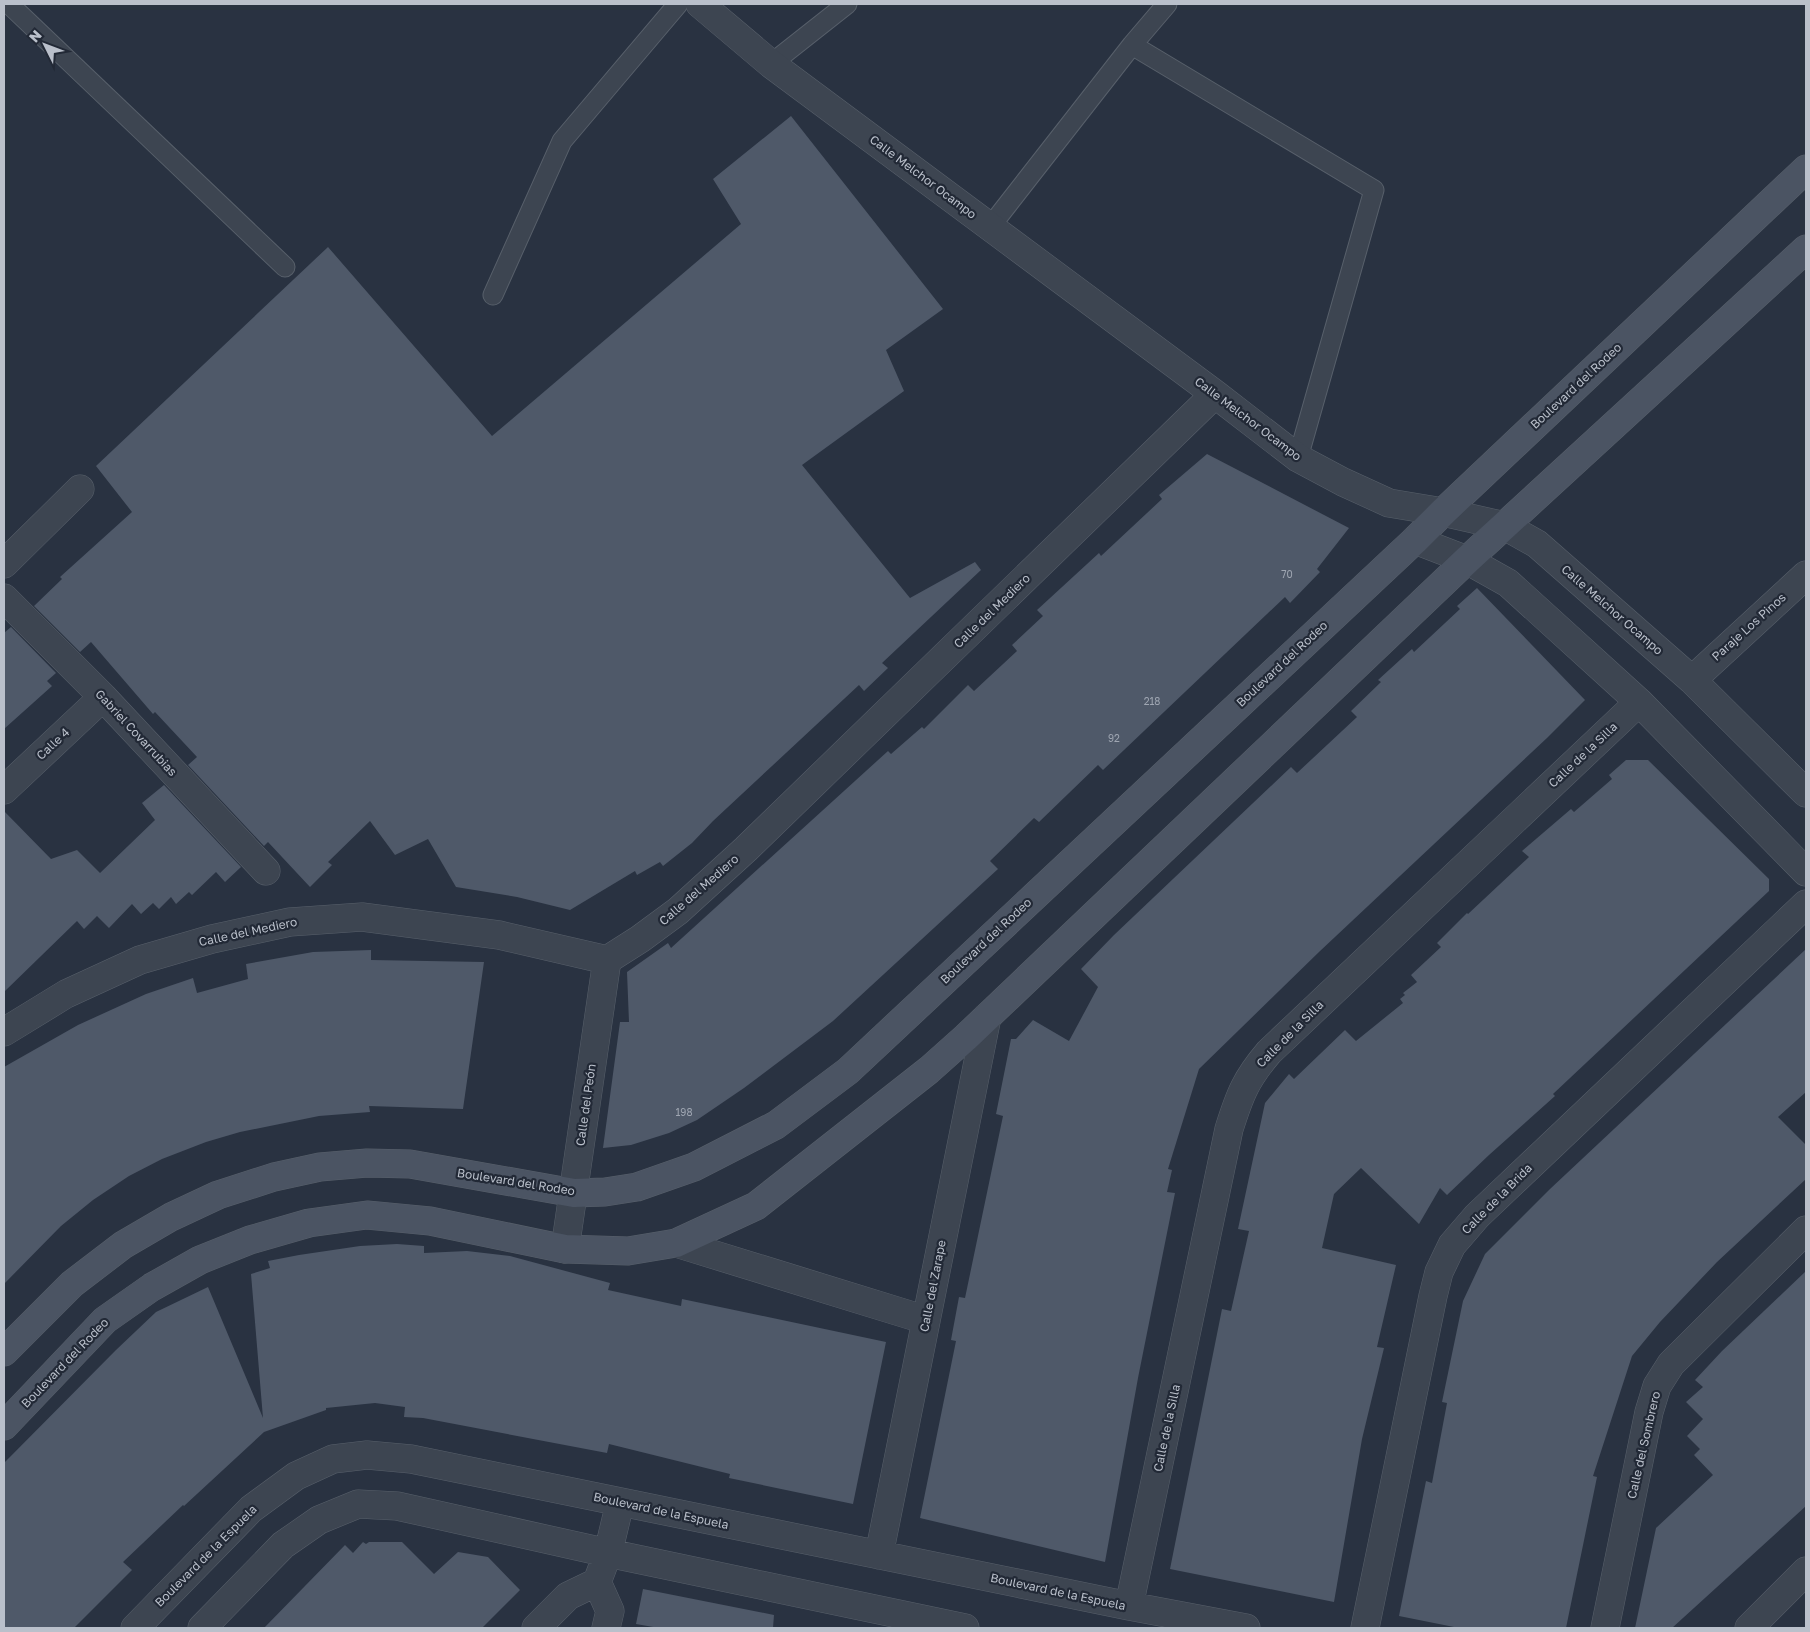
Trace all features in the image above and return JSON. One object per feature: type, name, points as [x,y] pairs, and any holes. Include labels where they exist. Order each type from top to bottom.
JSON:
[{"type":"street","name":"Calle Melchor Ocampo","points":[[700,4],[771,64],[1215,394],[1298,458],[1342,482],[1389,503],[1443,512],[1505,526],[1537,544],[1692,680],[1806,793]]},
{"type":"street","name":"Boulevard del Rodeo","points":[[4,1352],[72,1284],[123,1245],[171,1217],[218,1195],[274,1177],[320,1167],[367,1163],[410,1164],[574,1193],[605,1192],[637,1187],[694,1167],[776,1125],[848,1071],[1415,540],[1806,169]]},
{"type":"street","name":"Boulevard del Rodeo","points":[[4,1426],[105,1320],[152,1287],[200,1260],[250,1240],[309,1223],[367,1215],[430,1222],[565,1250],[628,1251],[676,1243],[756,1206],[929,1070],[1468,560],[1806,249]]},
{"type":"street","name":"Calle del Mediero","points":[[4,1032],[66,994],[140,960],[212,938],[290,922],[362,917],[499,935],[607,960],[678,911],[740,855],[1215,394]]},
{"type":"street","points":[[4,564],[80,489]]},
{"type":"street","points":[[1415,540],[1468,560],[1508,583],[1640,702],[1806,872]]},
{"type":"street","name":"Paraje Los Pinos","points":[[1692,680],[1806,574]]},
{"type":"street","name":"Gabriel Covarrubias","points":[[4,598],[102,697],[266,871]]},
{"type":"street","name":"Calle 4","points":[[4,790],[102,697]]},
{"type":"street","name":"Calle de la Silla","points":[[1129,1606],[1229,1129],[1243,1088],[1252,1072],[1269,1052],[1640,702]]},
{"type":"street","name":"Calle de la Brida","points":[[1365,1628],[1433,1296],[1440,1272],[1452,1245],[1484,1210],[1806,904]]},
{"type":"street","name":"Calle del Peón","points":[[565,1250],[607,960]]},
{"type":"street","name":"Calle del Zarape","points":[[879,1555],[987,1017]]},
{"type":"street","name":"Calle del Sombrero","points":[[1605,1628],[1649,1412],[1657,1386],[1671,1364],[1806,1230]]},
{"type":"street","name":"Boulevard del Rodeo","points":[[676,1243],[926,1320]]},
{"type":"street","name":"Boulevard de la Espuela","points":[[135,1628],[252,1509],[296,1476],[333,1459],[367,1455],[411,1459],[620,1503],[1246,1628]]},
{"type":"street","points":[[536,1628],[568,1596],[597,1582],[608,1553],[620,1503]]},
{"type":"street","points":[[202,1628],[283,1545],[319,1520],[358,1504],[398,1506],[608,1553],[866,1618],[965,1628]]},
{"type":"street","points":[[1749,1628],[1806,1571]]},
{"type":"street","points":[[597,1582],[610,1612],[606,1628]]},
{"type":"lane","points":[[10,4],[285,267]]},
{"type":"lane","points":[[493,295],[562,141],[678,4]]},
{"type":"lane","points":[[771,64],[847,4]]},
{"type":"lane","points":[[990,227],[1132,45],[1167,4]]},
{"type":"lane","points":[[1132,45],[1374,190],[1298,458]]},
{"type":"building","points":[[791,116],[943,309],[886,350],[904,391],[802,465],[910,598],[975,562],[981,570],[882,663],[888,668],[864,691],[859,685],[713,821],[692,843],[663,866],[660,862],[637,875],[635,871],[570,910],[517,897],[456,887],[428,839],[395,855],[370,821],[328,862],[332,865],[310,887],[268,842],[264,846],[188,765],[197,757],[155,712],[153,714],[91,642],[80,652],[34,606],[62,579],[60,577],[132,512],[96,466],[328,247],[492,436],[741,224],[713,179]]},
{"type":"building","points":[[1207,454],[1349,528],[1317,569],[1320,572],[1290,603],[1285,597],[1103,770],[1098,765],[1039,822],[1034,818],[990,861],[998,869],[833,1021],[744,1088],[697,1120],[669,1133],[631,1145],[603,1148],[620,1022],[629,1022],[627,972],[668,943],[671,948],[888,751],[891,754],[922,727],[924,729],[968,685],[974,691],[1017,651],[1012,645],[1043,616],[1037,610],[1099,553],[1101,556],[1162,499],[1159,495]]},
{"type":"building","points":[[1477,588],[1585,700],[1319,952],[1199,1069],[1168,1169],[1172,1170],[1167,1192],[1175,1193],[1138,1378],[1105,1562],[920,1518],[956,1341],[951,1340],[959,1297],[965,1298],[1003,1116],[996,1114],[1011,1039],[1016,1039],[1033,1020],[1069,1041],[1098,987],[1081,969],[1114,935],[1291,767],[1297,773],[1357,717],[1351,711],[1381,682],[1378,680],[1412,649],[1414,652],[1460,609],[1457,606]]},
{"type":"building","points":[[11,627],[56,673],[47,681],[52,686],[4,729],[4,633]]},
{"type":"building","points":[[1626,760],[1648,760],[1769,879],[1769,891],[1553,1094],[1555,1096],[1447,1195],[1440,1188],[1419,1224],[1361,1168],[1334,1194],[1322,1248],[1396,1265],[1377,1347],[1384,1348],[1362,1439],[1334,1602],[1170,1569],[1222,1309],[1231,1311],[1249,1231],[1238,1229],[1265,1103],[1289,1074],[1294,1079],[1345,1030],[1356,1041],[1403,1003],[1400,999],[1405,995],[1403,993],[1417,982],[1411,975],[1441,947],[1437,943],[1529,857],[1522,851],[1571,809],[1574,812],[1612,779],[1609,775]]},
{"type":"building","points":[[164,785],[241,867],[225,882],[216,872],[192,895],[189,892],[176,904],[171,897],[159,909],[153,903],[141,914],[132,904],[109,928],[97,916],[84,929],[77,921],[4,992],[4,811],[51,859],[77,850],[100,873],[155,820],[142,803]]},
{"type":"building","points":[[1806,949],[1806,1092],[1778,1117],[1806,1145],[1806,1179],[1717,1262],[1660,1322],[1632,1356],[1593,1476],[1597,1477],[1566,1628],[1459,1628],[1399,1616],[1426,1481],[1432,1483],[1447,1403],[1442,1402],[1463,1301],[1485,1254],[1550,1189]]},
{"type":"building","points":[[371,950],[371,960],[484,962],[463,1109],[369,1106],[370,1112],[319,1116],[240,1132],[206,1142],[162,1159],[129,1176],[93,1200],[61,1226],[4,1284],[4,1067],[78,1025],[146,994],[193,978],[197,993],[248,979],[246,964],[313,952]]},
{"type":"building","points":[[397,1244],[424,1246],[424,1253],[467,1251],[510,1256],[610,1283],[608,1290],[681,1306],[682,1299],[886,1342],[853,1504],[729,1478],[730,1474],[609,1444],[607,1453],[423,1418],[404,1417],[405,1407],[375,1403],[326,1408],[326,1410],[264,1432],[123,1562],[132,1570],[74,1628],[4,1628],[4,1463],[116,1350],[156,1312],[208,1287],[263,1418],[251,1274],[270,1268],[268,1261],[360,1246]]},
{"type":"building","points":[[1806,1271],[1806,1506],[1672,1628],[1635,1628],[1656,1528],[1713,1475],[1694,1455],[1700,1449],[1687,1436],[1703,1419],[1686,1402],[1703,1387],[1695,1380],[1722,1351]]},
{"type":"building","points":[[363,1542],[366,1544],[369,1542],[402,1542],[434,1574],[458,1552],[488,1557],[520,1590],[482,1628],[264,1628],[345,1545],[353,1553]]},
{"type":"building","points":[[643,1589],[774,1615],[773,1628],[659,1628],[636,1624]]}]
